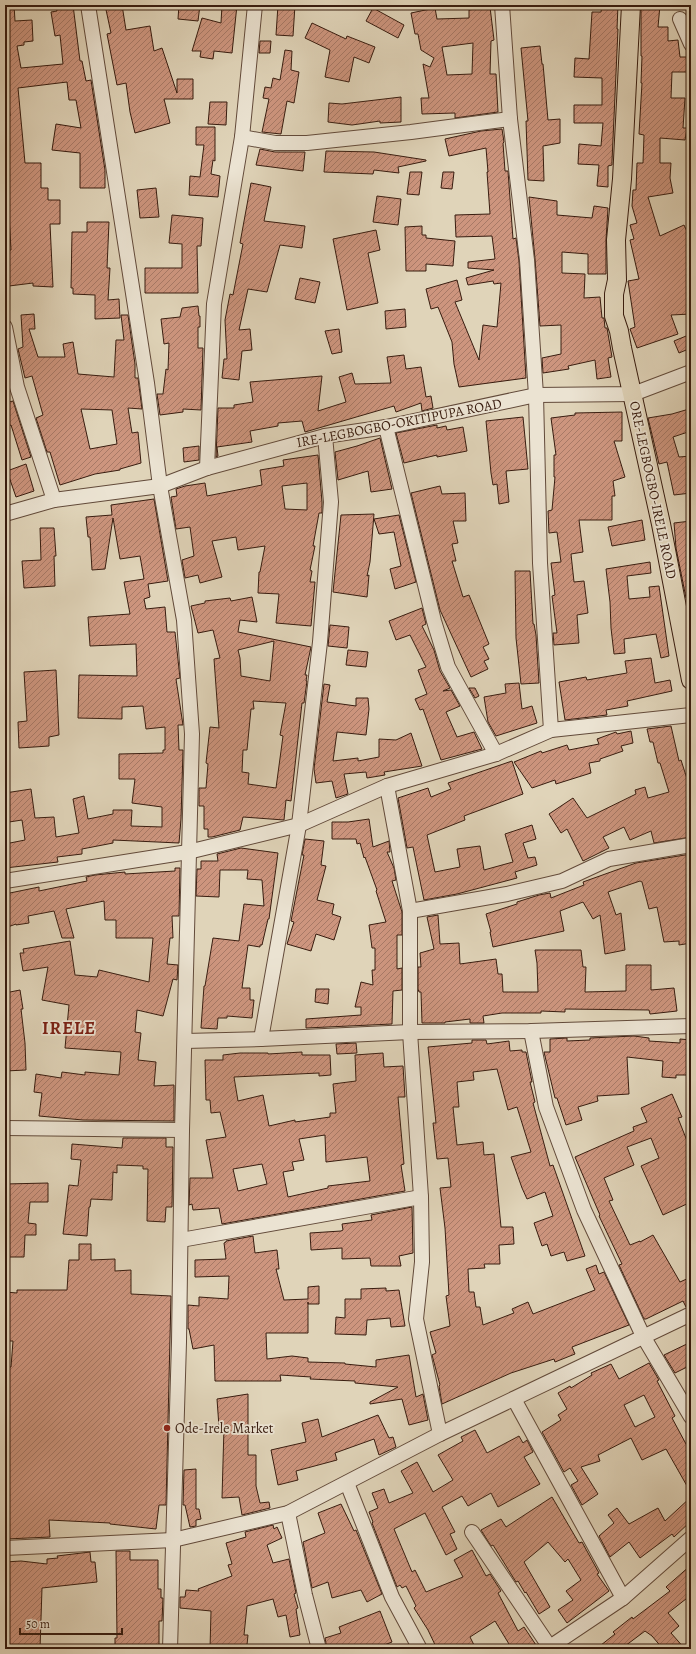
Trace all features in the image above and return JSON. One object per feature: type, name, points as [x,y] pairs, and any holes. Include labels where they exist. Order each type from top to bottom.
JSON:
[{"type":"main road","name":"ORE-LEGBOGBO-IRELE ROAD","points":[[631,5],[622,179],[616,240],[614,316],[619,331],[661,524],[691,680]]},
{"type":"street","points":[[88,5],[147,383],[160,486],[185,628],[192,734],[170,1649]]},
{"type":"street","points":[[207,468],[214,304],[242,138],[255,5]]},
{"type":"street","points":[[502,5],[510,119],[527,260],[536,395],[540,563],[551,730]]},
{"type":"street","points":[[680,19],[691,44]]},
{"type":"street","points":[[242,138],[275,143],[307,143],[411,132],[510,119]]},
{"type":"street","points":[[5,327],[17,388],[54,500]]},
{"type":"street","points":[[633,394],[691,372]]},
{"type":"street","name":"IRE-LEGBOGBO-OKITIPUPA ROAD","points":[[5,514],[54,500],[160,486],[207,468],[325,436],[386,427],[536,395],[633,394]]},
{"type":"street","points":[[386,427],[434,621],[448,667],[496,754]]},
{"type":"street","points":[[260,1039],[299,825],[320,642],[331,502],[325,436]]},
{"type":"street","points":[[5,880],[188,852],[299,825],[387,786],[496,754],[551,730],[691,715]]},
{"type":"street","points":[[387,786],[410,911],[410,1032],[421,1197],[422,1262],[416,1319],[440,1434]]},
{"type":"street","points":[[410,911],[507,894],[562,880],[609,859],[691,845]]},
{"type":"street","points":[[185,1041],[410,1032],[531,1031],[691,1026]]},
{"type":"street","points":[[531,1031],[546,1107],[581,1203],[643,1336],[691,1417]]},
{"type":"street","points":[[5,1128],[182,1130]]},
{"type":"street","points":[[181,1240],[421,1197]]},
{"type":"street","points":[[5,1548],[173,1540],[288,1513],[440,1434],[691,1314]]},
{"type":"street","points":[[514,1399],[623,1598]]},
{"type":"street","points":[[347,1483],[392,1597],[420,1649]]},
{"type":"street","points":[[288,1513],[305,1596],[319,1649]]},
{"type":"street","points":[[472,1532],[550,1648],[623,1598],[691,1538]]},
{"type":"building","points":[[5,5],[14,5],[15,21],[32,20],[33,41],[24,42],[24,45],[17,46],[21,68],[63,64],[60,35],[55,36],[51,12],[57,11],[56,5],[73,5],[80,61],[82,61],[86,81],[91,80],[105,170],[105,188],[80,188],[80,153],[52,150],[56,124],[81,128],[76,100],[69,100],[67,82],[18,88],[25,163],[41,163],[41,188],[48,188],[48,200],[60,200],[60,224],[50,224],[53,287],[33,286],[33,283],[9,286],[5,258],[5,251],[11,250],[8,198],[5,198],[5,180],[8,180],[5,117],[10,116],[7,85],[5,85]]},
{"type":"building","points":[[105,5],[122,5],[126,30],[150,26],[154,51],[162,48],[177,93],[177,79],[193,79],[193,99],[164,99],[170,123],[135,133],[130,112],[126,83],[117,85],[107,34],[111,33]]},
{"type":"building","points":[[179,5],[200,5],[198,21],[178,19]]},
{"type":"building","points":[[222,5],[237,5],[232,53],[214,51],[213,59],[200,57],[201,51],[192,51],[202,18],[221,23]]},
{"type":"building","points":[[278,5],[295,5],[293,36],[276,35]]},
{"type":"building","points":[[602,5],[618,5],[612,165],[608,166],[608,187],[597,186],[599,165],[578,164],[579,144],[601,146],[603,123],[574,123],[574,105],[602,105],[602,78],[574,77],[575,58],[589,59],[592,12],[601,12]]},
{"type":"building","points":[[641,5],[660,5],[658,27],[668,27],[668,41],[678,40],[680,57],[691,57],[691,72],[672,72],[671,98],[685,98],[683,128],[687,128],[685,140],[660,138],[660,163],[671,163],[670,178],[673,193],[648,197],[660,236],[684,225],[691,240],[691,314],[671,315],[678,334],[637,348],[630,329],[635,327],[628,281],[639,279],[630,240],[634,239],[630,225],[637,223],[632,206],[633,190],[636,190],[637,163],[643,163],[644,135],[639,134],[642,83]]},
{"type":"building","points":[[490,7],[494,40],[491,41],[490,74],[496,74],[498,112],[455,118],[455,113],[422,114],[421,98],[429,98],[423,64],[430,67],[434,58],[421,50],[418,34],[415,34],[411,13],[435,8],[437,19],[469,18],[469,10]],"holes":[[[473,43],[472,74],[447,75],[442,47]]]},
{"type":"building","points":[[373,8],[404,25],[398,38],[366,21]]},
{"type":"building","points":[[312,23],[346,39],[347,36],[375,47],[369,63],[354,57],[349,82],[325,77],[330,50],[305,38]]},
{"type":"building","points":[[260,41],[271,41],[270,53],[259,53]]},
{"type":"building","points":[[540,46],[548,120],[560,119],[560,143],[543,146],[544,181],[528,180],[526,121],[528,121],[521,48]]},
{"type":"building","points":[[285,50],[292,51],[291,70],[299,72],[294,103],[287,101],[281,134],[262,132],[269,99],[263,98],[265,87],[271,88],[273,78],[280,80]]},
{"type":"building","points":[[401,97],[401,122],[380,123],[380,121],[352,125],[328,122],[329,103],[342,104]]},
{"type":"building","points":[[210,102],[227,102],[226,125],[208,124]]},
{"type":"building","points":[[196,127],[215,127],[215,161],[213,160],[211,174],[220,176],[218,197],[189,195],[190,176],[200,177],[204,145],[196,145]]},
{"type":"building","points":[[502,129],[505,171],[508,171],[513,239],[516,238],[519,261],[526,378],[459,387],[454,364],[452,342],[438,307],[431,309],[426,289],[457,280],[462,300],[455,302],[479,360],[483,325],[497,327],[501,283],[494,284],[493,281],[468,285],[466,278],[494,270],[468,268],[468,262],[495,259],[492,236],[456,237],[455,215],[490,214],[486,148],[449,156],[445,139],[481,131]]},
{"type":"building","points":[[260,149],[275,152],[305,152],[303,171],[256,165]]},
{"type":"building","points":[[326,151],[374,152],[426,161],[398,167],[399,173],[374,170],[373,174],[324,172]]},
{"type":"building","points":[[410,172],[422,172],[419,195],[407,194]]},
{"type":"building","points":[[443,172],[454,172],[452,189],[441,188]]},
{"type":"building","points":[[251,183],[271,187],[264,221],[305,226],[302,248],[280,245],[267,292],[248,289],[239,330],[250,329],[252,350],[242,351],[239,380],[222,378],[224,359],[227,359],[225,320],[230,294],[233,295],[243,244],[240,243]]},
{"type":"building","points":[[156,188],[159,217],[140,218],[137,190]]},
{"type":"building","points":[[377,196],[401,199],[398,225],[373,222]]},
{"type":"building","points":[[529,197],[557,201],[557,215],[592,218],[594,206],[608,208],[606,274],[588,274],[588,254],[562,252],[562,273],[585,274],[584,298],[600,297],[602,318],[604,318],[605,328],[607,328],[612,357],[608,358],[611,377],[597,379],[595,360],[568,366],[569,369],[543,373],[542,358],[561,354],[561,325],[540,326]]},
{"type":"building","points":[[172,215],[203,218],[201,246],[197,246],[198,293],[145,293],[145,268],[182,268],[182,244],[169,243]]},
{"type":"building","points":[[87,222],[109,222],[107,268],[110,268],[108,300],[119,299],[120,318],[95,319],[95,295],[73,294],[73,288],[71,288],[72,232],[87,232]]},
{"type":"building","points":[[422,226],[422,235],[426,235],[426,238],[455,241],[453,266],[426,264],[426,271],[406,271],[405,227]]},
{"type":"building","points":[[376,230],[380,250],[368,253],[378,303],[347,310],[333,239]]},
{"type":"building","points":[[300,278],[320,282],[315,303],[295,299]]},
{"type":"building","points":[[198,306],[200,327],[198,327],[198,348],[203,348],[201,410],[183,409],[183,412],[160,415],[157,394],[163,394],[166,369],[168,370],[169,343],[164,344],[161,319],[180,317],[182,308]]},
{"type":"building","points":[[405,309],[406,327],[386,329],[385,311]]},
{"type":"building","points":[[34,314],[35,329],[29,329],[38,357],[65,357],[63,344],[73,342],[78,374],[114,377],[116,340],[124,340],[121,315],[128,315],[135,364],[135,378],[138,378],[142,409],[128,408],[132,433],[138,432],[141,463],[120,470],[95,474],[60,485],[50,452],[47,452],[36,418],[43,415],[32,376],[25,378],[18,349],[23,347],[21,315]],"holes":[[[81,409],[112,410],[117,444],[90,449]]]},
{"type":"building","points":[[339,329],[342,352],[332,354],[325,331]]},
{"type":"building","points":[[691,334],[691,348],[679,353],[674,341]]},
{"type":"building","points":[[404,355],[406,369],[421,367],[426,397],[431,396],[433,408],[422,411],[421,403],[396,412],[394,406],[305,432],[302,421],[278,423],[278,426],[250,431],[252,442],[217,447],[218,456],[216,457],[218,408],[234,408],[234,405],[253,402],[250,382],[322,376],[318,411],[346,402],[339,377],[352,373],[355,384],[391,383],[387,357]]},
{"type":"building","points":[[13,401],[31,457],[22,460],[11,425],[5,427],[5,403]]},
{"type":"building","points":[[689,409],[691,416],[691,431],[673,437],[679,457],[691,456],[691,493],[674,495],[667,462],[659,464],[648,418],[672,414]]},
{"type":"building","points":[[622,412],[622,441],[614,441],[625,477],[613,481],[615,496],[612,496],[612,520],[579,520],[583,552],[571,554],[574,582],[584,581],[588,613],[577,615],[579,643],[554,645],[553,633],[557,633],[552,596],[555,595],[551,563],[561,562],[557,532],[549,533],[548,511],[552,510],[555,477],[554,455],[556,455],[551,418],[575,415],[575,413]]},
{"type":"building","points":[[523,417],[528,469],[506,471],[509,502],[499,504],[497,484],[493,485],[491,473],[486,421]]},
{"type":"building","points":[[437,425],[437,428],[446,426],[447,430],[463,427],[467,451],[437,457],[437,455],[404,463],[396,433]]},
{"type":"building","points":[[380,438],[392,489],[371,492],[368,471],[338,480],[335,452]]},
{"type":"building","points":[[199,446],[199,460],[184,462],[183,448]]},
{"type":"building","points":[[318,455],[322,513],[319,513],[310,570],[312,571],[310,582],[315,582],[311,626],[276,623],[279,594],[258,593],[259,572],[265,546],[238,550],[236,537],[212,541],[222,577],[200,583],[198,575],[185,578],[182,560],[194,556],[190,527],[176,529],[171,497],[177,496],[176,489],[205,483],[207,496],[262,485],[260,470],[284,466],[283,460]],"holes":[[[307,483],[307,510],[285,509],[282,486]]]},
{"type":"building","points":[[26,464],[34,491],[16,497],[7,471]]},
{"type":"building","points":[[440,486],[442,494],[465,493],[466,521],[453,521],[458,543],[452,544],[456,561],[452,561],[463,597],[469,595],[489,644],[483,647],[489,659],[484,661],[488,669],[471,677],[440,610],[411,493]]},
{"type":"building","points":[[154,499],[168,581],[148,584],[150,597],[144,599],[146,609],[165,607],[167,632],[175,632],[180,678],[176,679],[183,725],[178,725],[179,750],[183,750],[179,843],[113,840],[113,843],[82,849],[82,854],[57,857],[58,862],[5,868],[5,844],[25,840],[22,820],[9,822],[5,793],[31,789],[35,818],[54,817],[56,837],[79,833],[73,799],[84,796],[88,819],[113,814],[113,810],[132,810],[131,826],[162,827],[162,807],[132,803],[135,779],[119,779],[119,754],[163,753],[163,750],[165,750],[165,727],[146,729],[143,706],[122,707],[122,719],[78,718],[79,675],[137,676],[136,644],[90,646],[88,617],[130,614],[124,582],[144,579],[140,556],[120,559],[113,518],[105,569],[92,570],[90,537],[88,537],[86,517],[112,515],[111,505]]},
{"type":"building","points":[[374,514],[370,562],[367,576],[369,575],[367,597],[333,592],[341,515]]},
{"type":"building","points":[[399,515],[416,582],[395,589],[390,569],[401,566],[394,532],[379,534],[374,519]]},
{"type":"building","points":[[642,520],[645,540],[612,546],[608,527]]},
{"type":"building","points":[[691,521],[691,598],[686,598],[676,548],[674,523]]},
{"type":"building","points":[[40,528],[54,528],[56,556],[54,556],[55,586],[24,588],[22,561],[41,560]]},
{"type":"building","points":[[650,562],[651,573],[627,576],[629,599],[650,597],[649,587],[659,586],[669,656],[661,658],[656,634],[624,639],[625,653],[614,654],[606,569]]},
{"type":"building","points":[[515,571],[530,571],[533,624],[536,635],[539,683],[521,684],[516,638]]},
{"type":"building","points":[[252,597],[257,622],[240,620],[238,632],[311,647],[305,675],[307,675],[307,681],[304,703],[302,703],[291,801],[286,800],[284,820],[243,817],[240,830],[208,837],[208,829],[204,829],[204,806],[199,806],[199,788],[206,788],[208,764],[206,763],[210,727],[219,728],[214,659],[220,658],[213,630],[198,633],[191,606],[205,603],[205,601],[230,598],[231,601]],"holes":[[[274,641],[270,681],[241,676],[238,650]],[[253,701],[286,703],[280,735],[283,736],[276,788],[248,784],[249,773],[242,772],[243,750],[247,750],[251,709],[254,709]]]},
{"type":"building","points":[[422,608],[426,624],[422,626],[434,650],[440,671],[450,688],[443,691],[451,690],[460,706],[446,712],[457,737],[474,732],[482,749],[441,760],[423,709],[420,710],[415,699],[427,694],[418,670],[426,667],[410,635],[396,640],[389,621]]},
{"type":"building","points":[[330,625],[349,627],[347,648],[328,646]]},
{"type":"building","points":[[348,650],[368,652],[366,667],[346,665]]},
{"type":"building","points":[[651,658],[655,683],[670,680],[672,691],[627,701],[628,706],[606,710],[607,715],[565,720],[559,682],[586,677],[587,680],[627,673],[625,661]]},
{"type":"building","points":[[56,670],[59,735],[49,737],[49,746],[19,748],[18,722],[27,721],[24,672]]},
{"type":"building","points":[[519,683],[522,709],[532,706],[537,723],[496,736],[488,722],[484,697],[506,693],[505,684]]},
{"type":"building","points":[[324,684],[330,685],[327,702],[356,706],[356,698],[368,698],[369,709],[366,735],[337,732],[333,761],[358,758],[358,761],[379,757],[379,739],[396,740],[411,733],[422,766],[384,772],[385,775],[367,778],[366,772],[344,774],[348,794],[336,798],[332,781],[316,783],[314,769]]},
{"type":"building","points":[[469,688],[475,688],[479,696],[475,698]]},
{"type":"building","points":[[671,726],[679,761],[681,760],[689,785],[691,785],[691,837],[654,843],[651,831],[630,840],[624,827],[603,837],[609,848],[583,861],[567,829],[561,833],[549,814],[573,798],[587,818],[636,794],[635,790],[645,787],[648,798],[669,792],[660,763],[658,763],[653,742],[650,742],[647,729]]},
{"type":"building","points":[[631,731],[633,743],[621,746],[623,751],[600,759],[600,761],[589,763],[591,773],[556,784],[555,780],[532,788],[514,762],[541,751],[542,753],[567,745],[569,750],[599,744],[597,739],[616,732],[617,734]]},
{"type":"building","points":[[512,761],[523,794],[464,816],[465,820],[427,835],[435,872],[460,867],[457,849],[480,846],[484,870],[513,862],[505,834],[532,825],[536,839],[523,843],[528,858],[535,857],[537,865],[515,872],[517,878],[457,894],[424,900],[413,847],[407,848],[398,798],[428,788],[431,797],[451,789],[448,783]]},
{"type":"building","points":[[369,819],[373,847],[389,841],[390,852],[387,852],[394,868],[396,880],[392,881],[402,912],[402,935],[397,935],[397,969],[402,968],[402,990],[393,991],[392,1024],[306,1028],[306,1019],[361,1015],[361,1007],[355,1007],[361,982],[373,985],[372,970],[375,970],[375,948],[372,948],[369,925],[386,922],[376,891],[377,890],[365,857],[364,858],[360,843],[357,844],[356,839],[332,839],[332,822],[348,822]]},
{"type":"building","points":[[305,839],[324,841],[321,865],[326,866],[317,900],[334,904],[332,914],[341,917],[334,940],[316,934],[311,951],[287,944],[294,922],[291,921],[304,855],[302,855]]},
{"type":"building","points":[[241,848],[278,853],[269,919],[262,945],[260,945],[260,947],[248,945],[242,988],[250,988],[250,1000],[254,1000],[252,1018],[227,1016],[227,1018],[218,1018],[217,1029],[201,1028],[204,986],[213,938],[239,941],[244,904],[264,906],[262,880],[247,879],[248,870],[220,870],[219,897],[196,896],[197,869],[201,869],[201,861],[218,861],[217,854]]},
{"type":"building","points":[[691,854],[691,943],[679,945],[679,941],[664,942],[657,907],[649,909],[642,882],[640,881],[608,892],[616,915],[621,913],[625,950],[605,954],[600,915],[593,919],[583,902],[560,911],[564,931],[493,947],[486,914],[539,895],[550,893],[551,898],[584,885],[583,882],[636,863]]},
{"type":"building","points":[[175,868],[180,868],[179,916],[172,916],[173,938],[170,938],[167,964],[178,965],[177,980],[173,979],[163,1016],[137,1010],[135,1032],[141,1033],[138,1060],[156,1062],[154,1086],[174,1085],[174,1121],[83,1120],[39,1116],[42,1093],[34,1092],[36,1074],[61,1078],[62,1072],[85,1075],[85,1072],[119,1075],[121,1052],[65,1048],[69,1005],[42,1000],[48,967],[23,971],[20,953],[24,953],[23,949],[70,941],[75,975],[97,977],[99,970],[149,982],[153,938],[116,938],[116,920],[105,920],[104,901],[66,909],[74,938],[62,938],[54,911],[28,916],[29,923],[16,924],[5,928],[5,894],[39,887],[39,891],[87,881],[86,877],[95,875],[125,872],[125,874],[175,871]]},
{"type":"building","points":[[438,915],[440,944],[459,943],[460,964],[496,959],[498,974],[502,974],[503,992],[538,992],[535,950],[581,950],[583,967],[586,967],[585,992],[626,991],[626,965],[651,965],[651,990],[674,988],[677,1011],[650,1014],[649,1010],[565,1009],[565,1012],[541,1011],[541,1013],[502,1013],[483,1016],[484,1023],[470,1023],[470,1019],[445,1023],[422,1023],[421,992],[419,992],[418,989],[418,967],[421,967],[420,953],[434,949],[427,917]]},
{"type":"building","points":[[316,989],[329,989],[328,1004],[315,1002]]},
{"type":"building","points":[[20,990],[23,1009],[21,1009],[25,1043],[26,1070],[5,1071],[5,1049],[8,1048],[5,1030],[5,993]]},
{"type":"building","points":[[634,1036],[649,1038],[649,1041],[680,1043],[680,1039],[691,1040],[691,1075],[676,1075],[676,1078],[662,1077],[663,1061],[627,1057],[629,1094],[597,1096],[598,1101],[578,1107],[582,1120],[566,1125],[557,1098],[555,1098],[544,1052],[550,1052],[550,1039],[567,1038],[567,1041],[590,1040],[590,1038]]},
{"type":"building","points":[[472,1040],[486,1040],[487,1044],[509,1041],[510,1051],[522,1050],[522,1052],[526,1052],[532,1082],[530,1082],[535,1102],[533,1103],[550,1166],[553,1165],[585,1256],[567,1261],[564,1252],[551,1256],[547,1244],[542,1246],[534,1223],[553,1216],[545,1192],[527,1199],[522,1188],[511,1157],[531,1152],[517,1107],[508,1110],[497,1069],[473,1072],[474,1080],[457,1082],[459,1107],[453,1107],[457,1145],[483,1142],[484,1155],[494,1154],[501,1227],[513,1227],[514,1244],[499,1245],[500,1264],[484,1264],[485,1268],[468,1269],[469,1292],[474,1292],[476,1307],[480,1307],[483,1325],[514,1313],[512,1309],[528,1302],[533,1314],[595,1290],[586,1269],[596,1265],[599,1274],[604,1272],[629,1325],[572,1347],[575,1354],[555,1362],[554,1359],[511,1373],[442,1404],[440,1385],[432,1355],[436,1353],[430,1332],[450,1326],[446,1296],[449,1295],[445,1228],[440,1188],[451,1187],[448,1158],[437,1159],[433,1123],[436,1123],[428,1047],[472,1043]]},
{"type":"building","points":[[356,1043],[357,1053],[337,1054],[336,1044]]},
{"type":"building","points":[[302,1052],[302,1055],[330,1055],[331,1075],[319,1076],[319,1073],[234,1077],[238,1101],[263,1095],[269,1126],[295,1120],[295,1122],[330,1117],[330,1113],[336,1113],[333,1084],[356,1081],[355,1055],[383,1053],[384,1067],[403,1066],[405,1097],[398,1097],[404,1164],[401,1165],[405,1191],[222,1224],[219,1208],[193,1210],[192,1204],[189,1205],[190,1178],[213,1178],[206,1140],[226,1137],[220,1112],[211,1113],[210,1100],[206,1100],[205,1060],[223,1060],[223,1055],[240,1053],[268,1054]],"holes":[[[325,1135],[326,1162],[367,1157],[370,1181],[328,1186],[328,1188],[288,1197],[283,1172],[294,1170],[292,1162],[304,1160],[299,1139]],[[262,1164],[267,1184],[238,1191],[233,1169]]]},
{"type":"building","points":[[672,1094],[682,1117],[678,1118],[691,1151],[691,1202],[663,1215],[641,1166],[659,1158],[651,1138],[627,1147],[634,1165],[604,1178],[613,1200],[609,1201],[630,1245],[640,1242],[653,1235],[680,1282],[691,1277],[691,1306],[686,1307],[683,1301],[644,1319],[619,1265],[622,1264],[599,1216],[600,1215],[575,1157],[634,1131],[633,1127],[647,1122],[641,1108]]},
{"type":"building","points":[[123,1138],[166,1138],[166,1147],[173,1147],[172,1207],[166,1207],[165,1222],[147,1221],[148,1169],[143,1169],[143,1166],[117,1165],[117,1173],[113,1172],[112,1200],[91,1199],[87,1236],[63,1234],[69,1185],[78,1186],[81,1160],[71,1159],[72,1144],[122,1148]]},
{"type":"building","points":[[48,1183],[48,1202],[30,1202],[28,1223],[36,1224],[36,1235],[25,1235],[24,1257],[5,1257],[5,1184]]},
{"type":"building","points":[[412,1207],[413,1253],[399,1256],[401,1266],[371,1266],[370,1258],[342,1259],[342,1248],[311,1250],[310,1233],[341,1231],[343,1230],[342,1224],[372,1220],[371,1215]]},
{"type":"building","points":[[253,1236],[255,1253],[277,1250],[279,1269],[276,1269],[284,1300],[308,1299],[308,1287],[319,1286],[319,1304],[308,1304],[308,1333],[266,1333],[267,1359],[292,1356],[308,1358],[308,1362],[345,1363],[376,1367],[376,1360],[409,1355],[416,1397],[423,1394],[428,1420],[409,1425],[402,1399],[370,1404],[370,1402],[398,1387],[355,1383],[355,1381],[310,1379],[311,1377],[280,1375],[281,1381],[215,1381],[214,1345],[193,1349],[188,1329],[188,1305],[199,1306],[199,1297],[228,1299],[229,1276],[195,1277],[195,1260],[226,1259],[224,1243],[226,1241]]},
{"type":"building","points":[[79,1244],[91,1244],[91,1260],[115,1259],[115,1271],[131,1270],[131,1294],[171,1296],[166,1505],[159,1505],[156,1529],[110,1523],[49,1520],[50,1537],[6,1539],[5,1524],[9,1524],[9,1474],[6,1474],[7,1449],[5,1449],[7,1408],[5,1408],[5,1367],[11,1367],[13,1341],[5,1341],[5,1292],[17,1293],[17,1290],[67,1290],[69,1260],[79,1260]]},
{"type":"building","points":[[386,1288],[386,1291],[399,1290],[405,1326],[391,1327],[390,1318],[367,1320],[366,1335],[335,1334],[336,1317],[345,1318],[345,1299],[361,1299],[361,1289]]},
{"type":"building","points":[[691,1342],[691,1365],[675,1373],[664,1355]]},
{"type":"building","points":[[649,1363],[659,1380],[657,1381],[675,1416],[672,1418],[686,1444],[688,1443],[691,1449],[691,1493],[666,1449],[642,1460],[631,1438],[598,1455],[600,1461],[581,1467],[598,1494],[582,1505],[571,1485],[578,1481],[570,1468],[564,1472],[542,1432],[561,1420],[558,1415],[567,1409],[558,1393],[570,1386],[571,1388],[592,1375],[591,1373],[611,1364],[619,1379]],"holes":[[[644,1395],[655,1417],[635,1427],[624,1405]]]},
{"type":"building","points":[[248,1394],[248,1455],[256,1455],[256,1486],[260,1503],[269,1502],[270,1508],[242,1515],[239,1497],[222,1498],[224,1427],[219,1427],[217,1399]]},
{"type":"building","points":[[378,1415],[389,1438],[393,1437],[396,1447],[379,1455],[374,1439],[335,1453],[337,1460],[296,1471],[298,1480],[278,1485],[271,1450],[306,1442],[302,1423],[318,1419],[322,1437]]},
{"type":"building","points":[[475,1430],[487,1453],[519,1436],[523,1443],[527,1440],[533,1452],[524,1457],[540,1484],[498,1507],[491,1493],[468,1506],[462,1496],[442,1507],[455,1532],[450,1534],[457,1549],[446,1555],[425,1513],[394,1529],[412,1572],[415,1570],[426,1592],[463,1577],[454,1560],[472,1550],[486,1576],[490,1574],[501,1591],[498,1593],[518,1631],[524,1627],[536,1645],[530,1649],[512,1649],[495,1621],[470,1637],[476,1649],[437,1649],[428,1630],[414,1608],[416,1606],[406,1586],[402,1588],[400,1585],[397,1587],[369,1512],[378,1508],[372,1493],[384,1489],[389,1503],[413,1493],[401,1471],[417,1462],[433,1492],[453,1480],[438,1455],[463,1441],[461,1437]]},
{"type":"building","points":[[196,1469],[196,1509],[199,1509],[201,1519],[196,1520],[196,1526],[190,1527],[185,1505],[183,1505],[184,1470]]},
{"type":"building","points":[[552,1497],[579,1543],[582,1542],[599,1573],[597,1574],[609,1591],[567,1623],[558,1610],[573,1600],[566,1591],[581,1580],[568,1559],[565,1562],[548,1542],[524,1562],[550,1607],[539,1614],[526,1592],[525,1593],[518,1581],[516,1582],[493,1545],[491,1546],[481,1530],[501,1519],[506,1527]]},
{"type":"building","points":[[691,1497],[691,1521],[674,1537],[672,1534],[640,1558],[629,1542],[610,1557],[599,1536],[614,1523],[608,1515],[617,1508],[629,1524],[658,1508],[665,1521]]},
{"type":"building","points":[[341,1504],[354,1531],[356,1530],[382,1594],[367,1602],[361,1590],[332,1598],[328,1582],[312,1588],[303,1542],[325,1533],[318,1513]]},
{"type":"building","points":[[273,1525],[274,1529],[277,1527],[282,1538],[267,1545],[273,1563],[289,1559],[296,1593],[294,1594],[298,1608],[296,1609],[300,1635],[290,1637],[286,1615],[278,1617],[273,1599],[247,1606],[244,1635],[248,1635],[247,1645],[232,1645],[232,1649],[210,1649],[211,1611],[180,1608],[180,1597],[185,1597],[186,1590],[199,1591],[198,1589],[232,1576],[228,1565],[232,1564],[226,1543],[246,1537],[245,1532]]},
{"type":"building","points":[[116,1551],[130,1551],[130,1560],[158,1560],[158,1589],[161,1589],[161,1598],[163,1598],[162,1621],[159,1621],[159,1649],[115,1649],[115,1638],[117,1638]]},
{"type":"building","points":[[90,1552],[91,1562],[95,1562],[97,1582],[42,1588],[40,1649],[5,1648],[5,1562],[21,1561],[47,1564],[47,1559],[58,1558],[57,1556]]},
{"type":"building","points":[[691,1565],[691,1595],[668,1613],[679,1626],[671,1633],[685,1649],[663,1649],[652,1636],[645,1631],[621,1649],[596,1649],[615,1634],[613,1632],[632,1617],[633,1619],[670,1591],[666,1587]]},
{"type":"building","points":[[380,1611],[392,1642],[374,1649],[327,1649],[325,1638],[341,1633],[339,1627]]},
{"type":"place","name":"Ode-Irele Market","points":[[167,1428]]},
{"type":"district","name":"IRELE","points":[[69,1028]]}]
